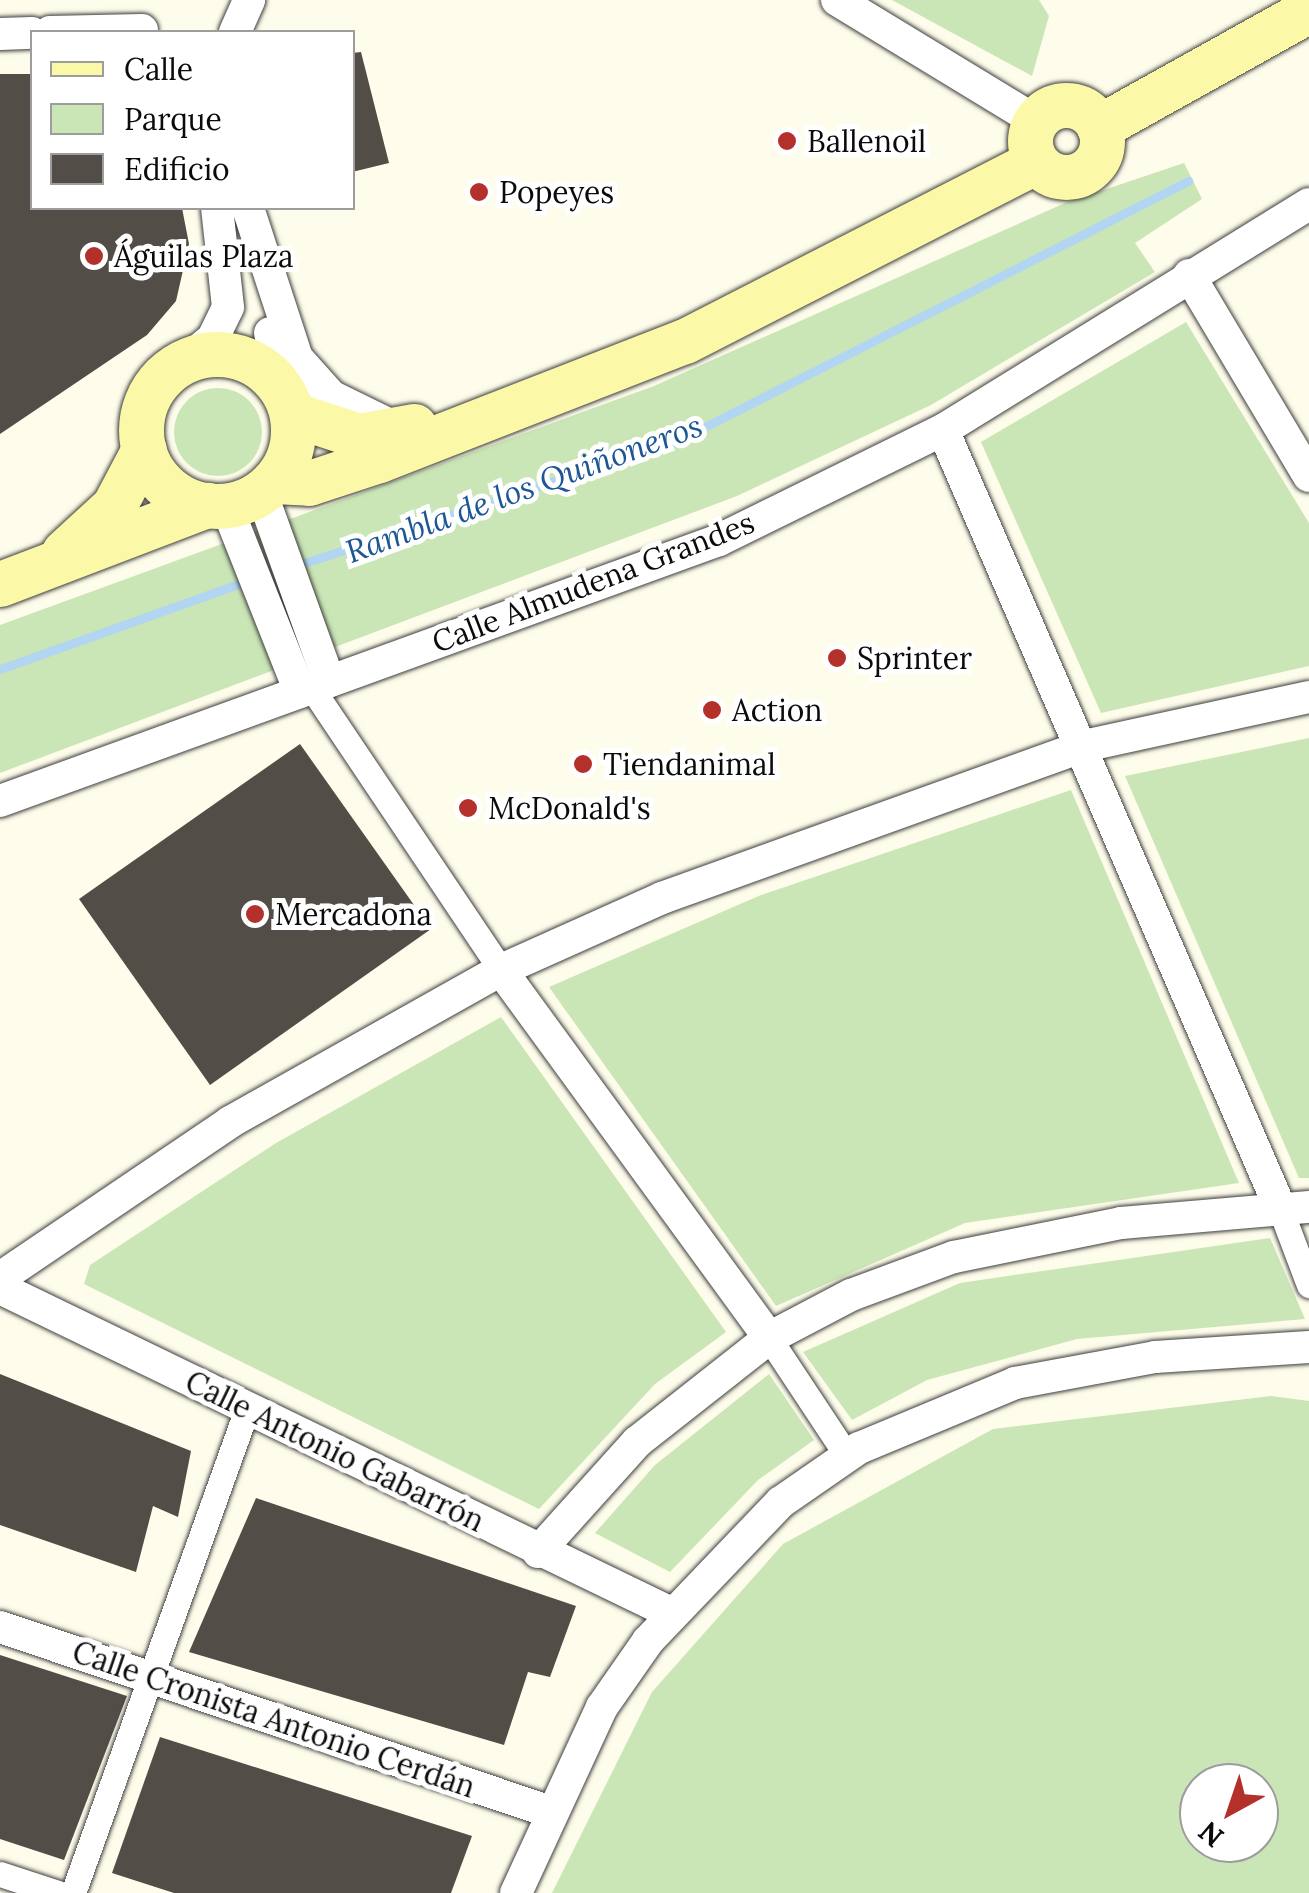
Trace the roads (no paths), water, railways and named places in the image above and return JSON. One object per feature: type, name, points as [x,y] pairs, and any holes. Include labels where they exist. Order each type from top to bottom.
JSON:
[{"type":"main road","points":[[1098,127],[1309,10]]},
{"type":"main road","points":[[19,578],[242,496],[309,483],[684,341],[1036,141],[1072,106],[1098,127],[1100,152],[1085,172],[1060,177],[1036,141]]},
{"type":"main road","points":[[19,578],[114,506],[144,449],[151,393],[187,360],[240,358],[288,404],[359,436],[538,398]]},
{"type":"main road","points":[[242,496],[292,446],[288,404]]},
{"type":"main road","points":[[144,449],[167,486],[242,496]]},
{"type":"street","points":[[236,30],[249,0]]},
{"type":"street","points":[[837,0],[1036,141]]},
{"type":"street","points":[[66,30],[138,21]]},
{"type":"street","points":[[0,34],[30,33]]},
{"type":"street","name":"Calle Almudena Grandes","points":[[0,801],[719,540],[943,430],[1189,275],[1309,205]]},
{"type":"street","points":[[187,360],[212,338],[228,307],[217,210]]},
{"type":"street","points":[[248,210],[263,270],[313,379],[398,430]]},
{"type":"street","points":[[263,270],[258,287],[288,404]]},
{"type":"street","points":[[1189,275],[1309,476]]},
{"type":"street","points":[[943,430],[1294,1204],[1309,1285]]},
{"type":"street","points":[[242,496],[313,687],[501,970],[769,1338],[846,1456]]},
{"type":"street","points":[[0,1278],[230,1122],[501,970],[814,836],[1084,746],[1309,697]]},
{"type":"street","points":[[538,1552],[637,1442],[769,1338],[954,1257],[1294,1204]]},
{"type":"street","name":"Calle Antonio Gabarrón","points":[[0,1288],[248,1406],[538,1552],[671,1613]]},
{"type":"street","points":[[516,1893],[548,1810],[602,1707],[671,1613],[781,1502],[846,1456],[933,1411],[1015,1383],[1173,1354],[1309,1347]]},
{"type":"street","points":[[73,1893],[248,1406]]},
{"type":"street","name":"Calle Cronista Antonio Cerdán","points":[[0,1627],[548,1810]]},
{"type":"street","points":[[0,1874],[58,1893]]},
{"type":"waterway","name":"Rambla de los Quiñoneros","points":[[295,566],[675,442],[1188,181]]},
{"type":"waterway","name":"Rambla de los Quiñoneros","points":[[0,669],[247,581]]},
{"type":"place","name":"Ballenoil","points":[[787,141]]},
{"type":"place","name":"Popeyes","points":[[479,192]]},
{"type":"place","name":"Águilas Plaza","points":[[94,256]]},
{"type":"place","name":"Sprinter","points":[[837,658]]},
{"type":"place","name":"Action","points":[[712,710]]},
{"type":"place","name":"Tiendanimal","points":[[583,764]]},
{"type":"place","name":"McDonald's","points":[[468,808]]},
{"type":"place","name":"Mercadona","points":[[255,914]]}]
